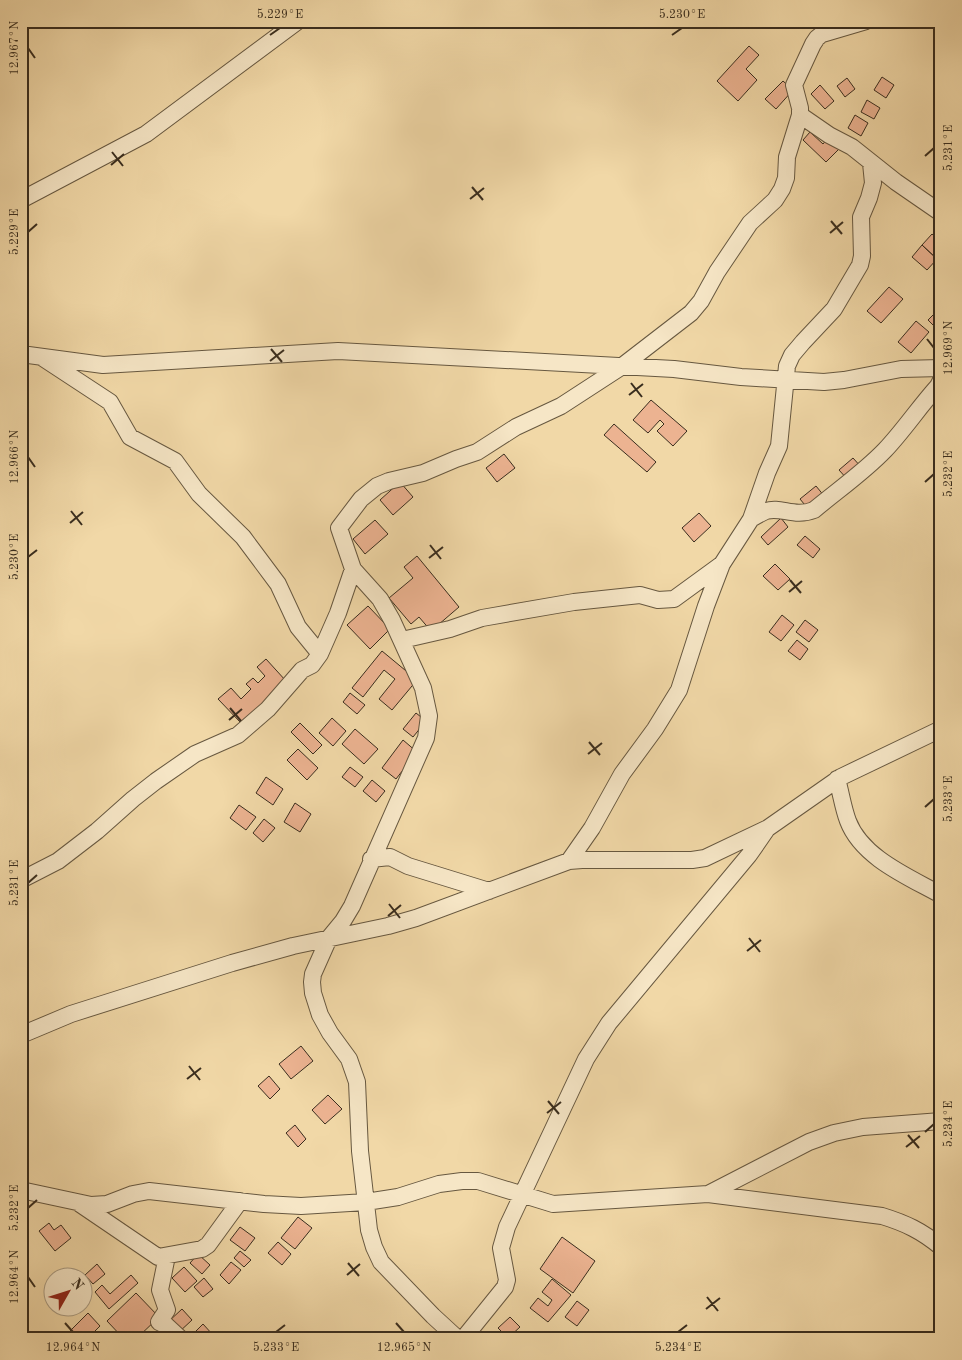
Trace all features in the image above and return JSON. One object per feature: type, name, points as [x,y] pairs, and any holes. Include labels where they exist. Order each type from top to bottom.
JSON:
[{"type":"street","points":[[21,200],[146,134],[298,21]]},
{"type":"street","points":[[458,1339],[381,1262],[374,1247],[369,1230],[360,1151],[357,1082],[349,1059],[330,1034],[320,1015],[313,993],[312,982],[314,974],[329,938],[352,906],[426,738],[429,725],[423,688],[402,640],[380,599],[353,569],[339,528],[367,492],[389,481],[423,473],[478,452],[516,427],[562,406],[620,367],[696,307],[747,228],[775,200],[782,189],[786,178],[787,157],[800,115],[794,85],[813,44],[822,34],[856,22]]},
{"type":"street","points":[[800,115],[829,135],[852,147],[896,182],[941,213]]},
{"type":"street","points":[[569,862],[592,828],[622,774],[679,690],[706,606],[722,564],[752,519],[767,473],[779,446],[787,366],[792,355],[834,309],[860,265],[862,256],[860,222],[873,183],[871,163]]},
{"type":"street","points":[[869,198],[881,188],[896,182]]},
{"type":"street","points":[[21,354],[103,365],[338,350],[674,369],[741,377],[824,382],[901,369],[941,368]]},
{"type":"street","points":[[40,356],[110,402],[130,437],[175,461],[199,494],[243,537],[278,584],[298,627],[320,654]]},
{"type":"street","points":[[752,519],[765,511],[805,514],[814,510],[884,451],[940,383]]},
{"type":"street","points":[[402,640],[450,629],[482,618],[574,602],[640,595],[658,600],[674,599],[722,564]]},
{"type":"street","points":[[21,880],[58,861],[97,831],[133,799],[195,754],[238,735],[268,708],[302,670],[312,664],[320,654],[338,613],[353,569]]},
{"type":"street","points":[[21,1035],[71,1014],[186,977],[293,946],[388,926],[416,918],[569,862],[600,859],[692,860],[705,858],[768,828],[856,768],[941,729]]},
{"type":"street","points":[[837,780],[849,822],[855,833],[876,857],[941,895]]},
{"type":"street","points":[[463,1339],[505,1287],[507,1280],[501,1248],[507,1227],[580,1068],[609,1022],[749,855],[768,828]]},
{"type":"street","points":[[382,835],[390,856]]},
{"type":"street","points":[[371,860],[390,856],[415,868],[489,891]]},
{"type":"street","points":[[708,1194],[809,1142],[834,1133],[863,1127],[941,1121]]},
{"type":"street","points":[[21,1190],[91,1205],[107,1204],[133,1194],[149,1191],[301,1206],[366,1202],[398,1197],[439,1184],[462,1181],[478,1181],[553,1204],[708,1194],[882,1216],[906,1223],[920,1230],[941,1246]]},
{"type":"street","points":[[78,1202],[158,1257],[202,1249],[208,1244],[240,1201]]},
{"type":"street","points":[[167,1256],[160,1290],[166,1310],[159,1322],[167,1326],[181,1339]]},
{"type":"building","points":[[749,46],[759,55],[746,69],[757,80],[738,101],[717,81]]},
{"type":"building","points":[[882,77],[894,85],[886,98],[874,90]]},
{"type":"building","points":[[847,78],[855,89],[845,97],[837,86]]},
{"type":"building","points":[[783,81],[793,90],[776,109],[765,99]]},
{"type":"building","points":[[820,85],[834,101],[825,109],[811,94]]},
{"type":"building","points":[[867,100],[880,108],[874,119],[861,112]]},
{"type":"building","points":[[855,115],[868,123],[861,136],[848,128]]},
{"type":"building","points":[[810,132],[823,144],[830,136],[841,147],[826,162],[803,140]]},
{"type":"building","points":[[932,234],[941,242],[941,255],[937,259],[922,245]]},
{"type":"building","points":[[922,245],[937,259],[927,270],[912,257]]},
{"type":"building","points":[[889,287],[903,299],[881,323],[867,311]]},
{"type":"building","points":[[940,308],[941,324],[936,328],[928,320]]},
{"type":"building","points":[[916,321],[929,332],[911,353],[898,342]]},
{"type":"building","points":[[651,400],[687,431],[673,446],[657,431],[664,424],[660,420],[648,433],[633,420]]},
{"type":"building","points":[[614,424],[656,462],[647,472],[604,435]]},
{"type":"building","points":[[504,454],[515,468],[497,482],[486,468]]},
{"type":"building","points":[[853,458],[862,468],[848,480],[839,470]]},
{"type":"building","points":[[400,482],[413,497],[393,515],[380,500]]},
{"type":"building","points":[[816,486],[825,497],[809,510],[800,499]]},
{"type":"building","points":[[699,513],[711,526],[694,542],[682,528]]},
{"type":"building","points":[[781,518],[788,527],[768,545],[761,537]]},
{"type":"building","points":[[375,520],[388,534],[365,554],[353,539]]},
{"type":"building","points":[[805,536],[820,549],[813,558],[797,545]]},
{"type":"building","points":[[417,556],[459,607],[431,631],[419,617],[411,624],[389,598],[413,578],[404,567]]},
{"type":"building","points":[[775,564],[790,579],[778,590],[763,576]]},
{"type":"building","points":[[368,606],[390,629],[370,649],[347,625]]},
{"type":"building","points":[[782,615],[794,625],[781,641],[769,632]]},
{"type":"building","points":[[805,620],[818,630],[809,642],[796,632]]},
{"type":"building","points":[[797,640],[808,649],[800,660],[788,651]]},
{"type":"building","points":[[382,651],[417,680],[392,710],[379,699],[395,679],[384,670],[363,697],[352,688]]},
{"type":"building","points":[[266,659],[286,681],[241,723],[218,699],[231,688],[241,699],[251,689],[246,684],[253,678],[258,683],[265,676],[257,667]]},
{"type":"building","points":[[350,693],[365,705],[357,714],[343,702]]},
{"type":"building","points":[[416,713],[426,721],[413,737],[403,729]]},
{"type":"building","points":[[332,718],[346,731],[333,746],[319,733]]},
{"type":"building","points":[[300,723],[322,745],[313,754],[291,732]]},
{"type":"building","points":[[355,729],[378,749],[364,764],[342,744]]},
{"type":"building","points":[[403,740],[417,752],[396,779],[382,768]]},
{"type":"building","points":[[298,749],[318,768],[307,780],[287,760]]},
{"type":"building","points":[[350,767],[363,777],[355,787],[342,777]]},
{"type":"building","points":[[266,777],[283,789],[273,805],[256,793]]},
{"type":"building","points":[[372,780],[385,791],[376,802],[363,791]]},
{"type":"building","points":[[295,803],[311,814],[300,832],[284,822]]},
{"type":"building","points":[[239,805],[256,817],[246,830],[230,818]]},
{"type":"building","points":[[264,819],[275,828],[263,842],[253,833]]},
{"type":"building","points":[[301,1046],[313,1061],[291,1079],[279,1064]]},
{"type":"building","points":[[269,1076],[280,1089],[270,1099],[258,1086]]},
{"type":"building","points":[[328,1095],[342,1109],[325,1124],[312,1110]]},
{"type":"building","points":[[295,1125],[306,1139],[298,1147],[286,1133]]},
{"type":"building","points":[[298,1217],[312,1228],[295,1249],[281,1238]]},
{"type":"building","points":[[49,1223],[54,1230],[61,1225],[71,1238],[55,1251],[39,1231]]},
{"type":"building","points":[[240,1227],[255,1238],[245,1251],[230,1240]]},
{"type":"building","points":[[562,1237],[595,1261],[573,1293],[540,1269]]},
{"type":"building","points":[[278,1242],[291,1254],[282,1265],[268,1253]]},
{"type":"building","points":[[240,1251],[251,1260],[244,1267],[234,1258]]},
{"type":"building","points":[[198,1254],[210,1265],[202,1274],[190,1263]]},
{"type":"building","points":[[231,1262],[241,1270],[229,1284],[220,1275]]},
{"type":"building","points":[[97,1264],[105,1274],[93,1284],[92,1283],[92,1269]]},
{"type":"building","points":[[184,1267],[197,1281],[185,1292],[172,1278]]},
{"type":"building","points":[[131,1275],[138,1283],[109,1309],[95,1292],[102,1285],[110,1294]]},
{"type":"building","points":[[204,1278],[213,1289],[203,1297],[194,1287]]},
{"type":"building","points":[[552,1279],[571,1295],[548,1322],[530,1308],[538,1298],[548,1306],[552,1300],[542,1292]]},
{"type":"building","points":[[136,1293],[159,1317],[136,1339],[124,1339],[107,1321]]},
{"type":"building","points":[[577,1301],[589,1310],[577,1326],[565,1317]]},
{"type":"building","points":[[182,1309],[192,1320],[178,1333],[168,1322]]},
{"type":"building","points":[[92,1317],[100,1326],[91,1335],[95,1339],[66,1339],[64,1337],[83,1318]]},
{"type":"building","points":[[510,1317],[520,1327],[508,1338],[498,1328]]},
{"type":"building","points":[[203,1324],[213,1335],[209,1339],[188,1339]]},
{"type":"building","points":[[557,1331],[565,1339],[549,1339]]}]
